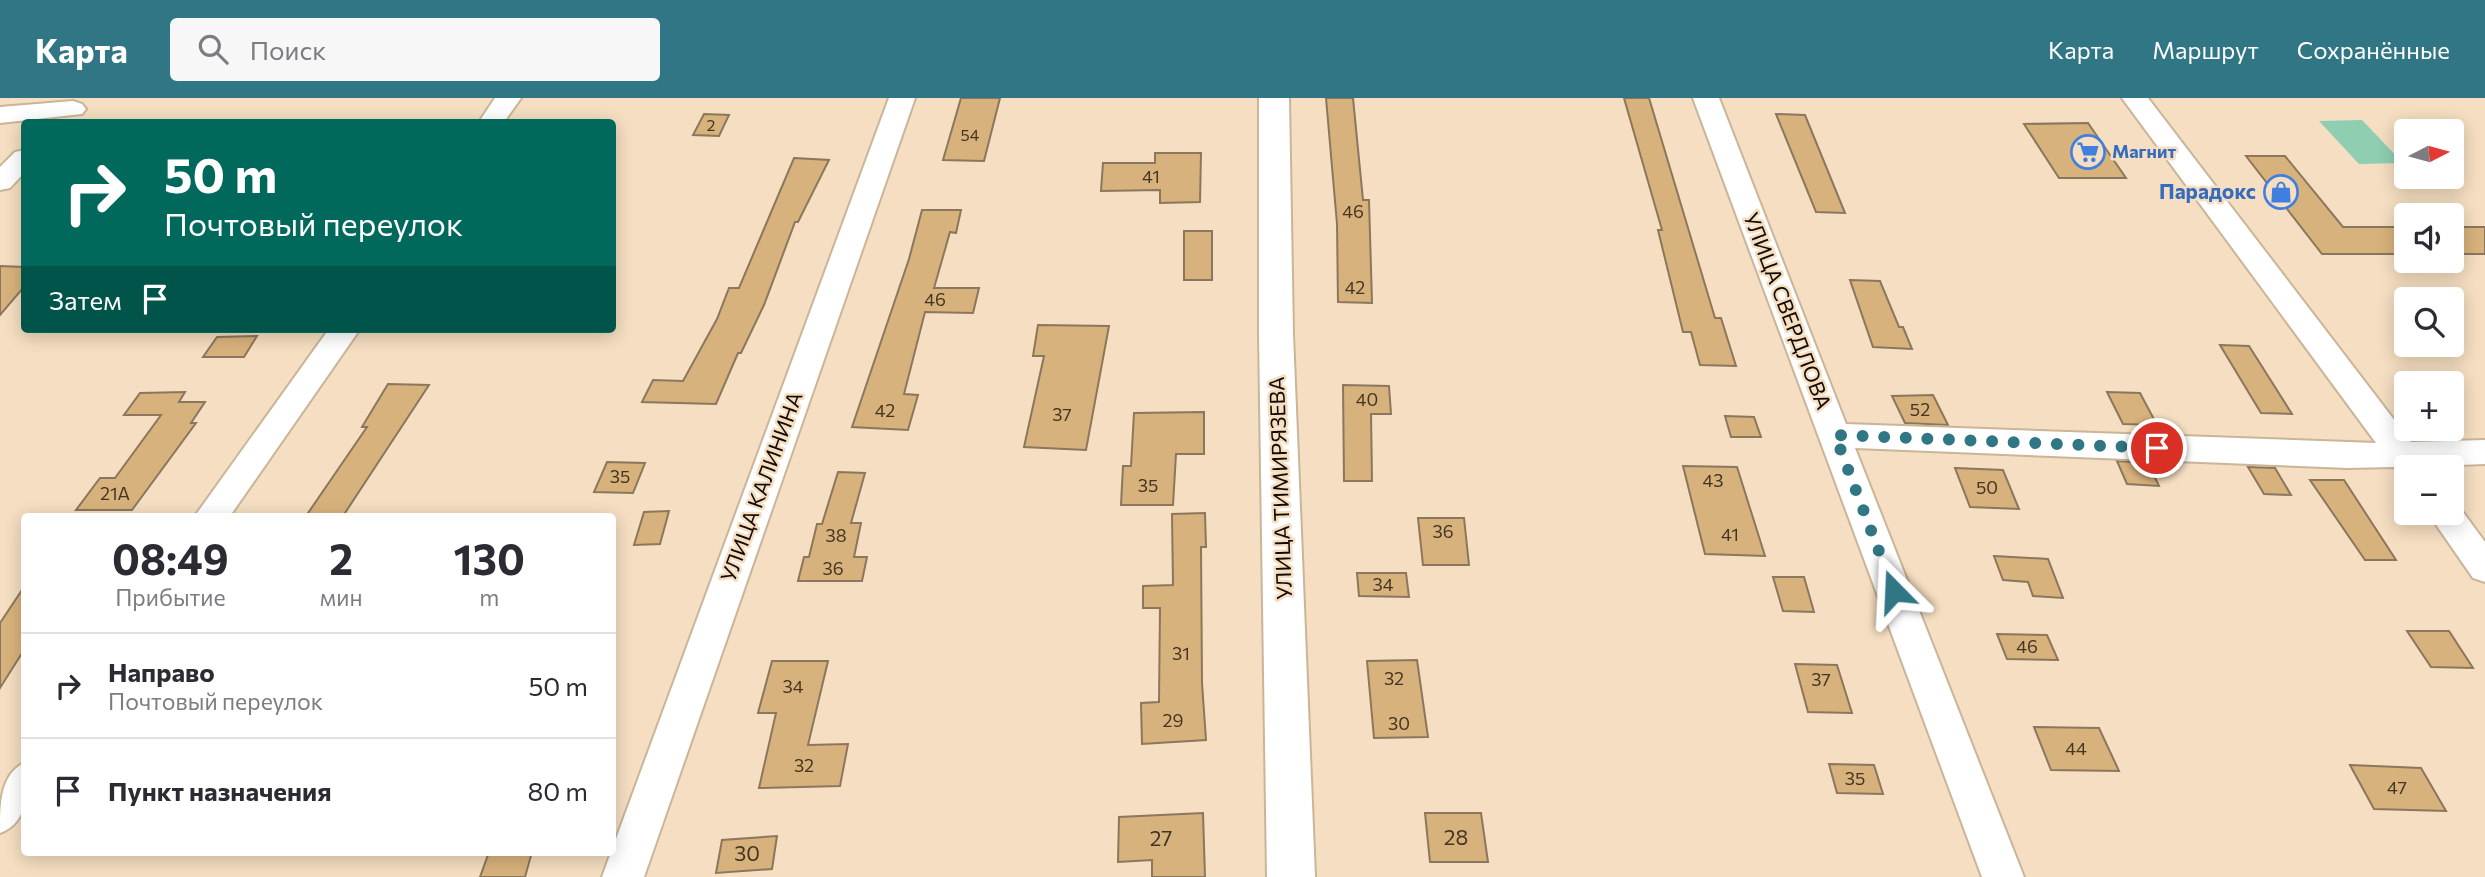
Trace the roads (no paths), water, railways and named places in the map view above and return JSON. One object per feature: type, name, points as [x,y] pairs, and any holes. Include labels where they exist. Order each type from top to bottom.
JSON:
[{"type":"main road","name":"УЛИЦА ТИМИРЯЗЕВА","points":[[1274,98],[1276,334],[1292,877]]},
{"type":"street","points":[[493,119],[508,98]]},
{"type":"street","name":"УЛИЦА КАЛИНИНА","points":[[623,877],[902,98]]},
{"type":"street","name":"УЛИЦА СВЕРДЛОВА","points":[[1706,98],[2003,877]]},
{"type":"street","points":[[2135,98],[2403,455]]},
{"type":"street","points":[[0,116],[73,110]]},
{"type":"street","points":[[0,182],[21,161]]},
{"type":"street","points":[[214,513],[342,333]]},
{"type":"street","points":[[1835,435],[2394,460]]},
{"type":"street","points":[[2459,455],[2485,452]]},
{"type":"street","points":[[2454,525],[2485,568]]},
{"type":"street","points":[[0,815],[21,785]]},
{"type":"place","name":"Магнит","points":[[2088,152]]},
{"type":"place","name":"Парадокс","points":[[2281,192]]}]
